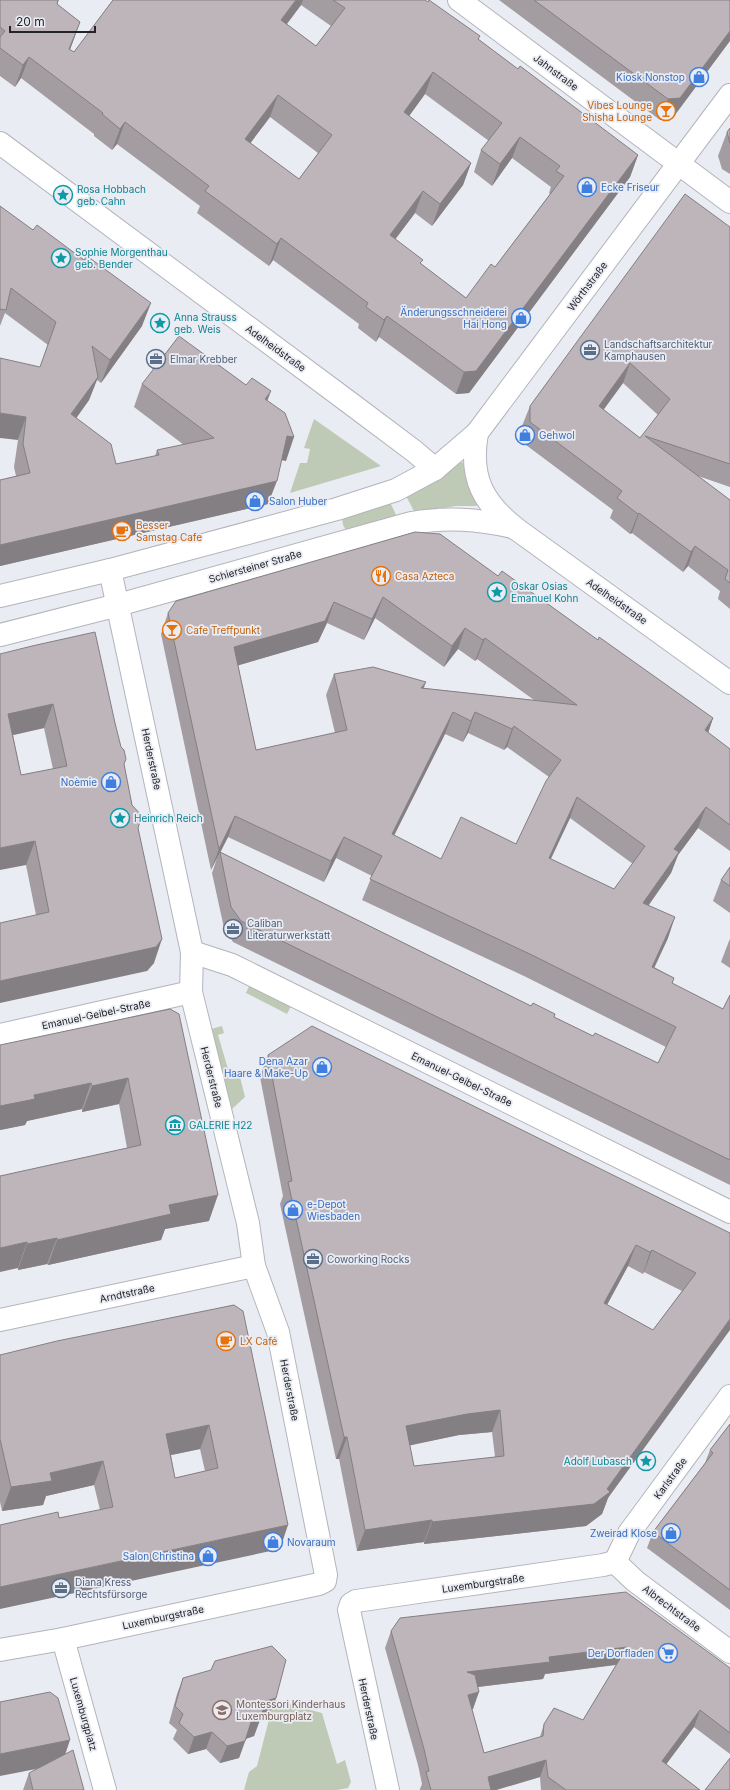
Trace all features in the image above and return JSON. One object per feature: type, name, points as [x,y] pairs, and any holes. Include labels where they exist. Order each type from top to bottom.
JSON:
[{"type":"street","name":"Jahnstraße","points":[[459,0],[730,202]]},
{"type":"street","name":"Wörthstraße","points":[[435,469],[477,433],[730,95]]},
{"type":"street","name":"Adelheidstraße","points":[[0,143],[414,451],[435,469]]},
{"type":"street","name":"Adelheidstraße","points":[[477,433],[474,451],[476,478],[487,499],[498,513],[513,527],[730,683]]},
{"type":"street","points":[[0,596],[110,570],[337,509],[396,490],[435,469]]},
{"type":"street","name":"Schiersteiner Straße","points":[[0,635],[118,605],[411,523],[440,518],[490,522],[513,527]]},
{"type":"street","name":"Herderstraße","points":[[110,570],[192,952],[191,992],[248,1223],[254,1266],[278,1332],[326,1575],[325,1581]]},
{"type":"street","name":"Emanuel-Geibel-Straße","points":[[192,952],[232,965],[730,1212]]},
{"type":"street","name":"Emanuel-Geibel-Straße","points":[[0,1035],[191,992]]},
{"type":"street","name":"Arndtstraße","points":[[0,1320],[254,1266]]},
{"type":"street","name":"Karlstraße","points":[[615,1562],[629,1533],[730,1396]]},
{"type":"street","name":"Luxemburgstraße","points":[[351,1604],[356,1601],[588,1568],[615,1562]]},
{"type":"street","name":"Albrechtstraße","points":[[615,1562],[636,1581],[730,1652]]},
{"type":"street","name":"Luxemburgstraße","points":[[0,1650],[63,1639],[319,1584],[325,1581]]},
{"type":"street","name":"Herderstraße","points":[[351,1604],[348,1610],[388,1790]]},
{"type":"street","name":"Luxemburgplatz","points":[[63,1639],[105,1790]]},
{"type":"green space","points":[[314,419],[381,466],[290,493],[300,463],[307,463],[310,449],[304,448]]},
{"type":"green space","points":[[458,461],[464,463],[468,481],[479,503],[476,506],[456,506],[415,513],[405,494]]},
{"type":"green space","points":[[389,500],[397,517],[346,530],[343,525],[342,517]]},
{"type":"green space","points":[[250,984],[292,1004],[287,1014],[246,993]]},
{"type":"green space","points":[[222,1026],[224,1033],[218,1035],[231,1079],[240,1077],[245,1097],[232,1109],[211,1029]]},
{"type":"green space","points":[[274,1700],[322,1713],[337,1764],[345,1760],[351,1782],[348,1788],[337,1790],[244,1790],[249,1772],[257,1766]]},
{"type":"building","points":[[0,0],[58,0],[57,4],[80,22],[69,49],[74,52],[113,0],[296,0],[281,20],[316,46],[345,8],[333,0],[425,0],[428,2],[429,0],[480,36],[478,39],[518,69],[520,66],[638,155],[476,371],[464,372],[387,316],[384,320],[366,307],[368,303],[281,238],[277,244],[205,191],[209,186],[125,122],[120,129],[102,114],[103,113],[29,57],[23,65],[0,48],[0,37],[5,31],[0,27]],"holes":[[[433,72],[502,123],[481,150],[500,164],[520,137],[560,166],[556,171],[564,176],[495,267],[491,264],[466,298],[420,263],[423,260],[390,235],[423,191],[440,204],[471,163],[404,112]],[[278,95],[332,135],[299,179],[245,139]]]},
{"type":"building","points":[[534,0],[730,0],[730,31],[680,98],[668,99]]},
{"type":"building","points":[[730,128],[730,143],[727,132]]},
{"type":"building","points":[[685,194],[730,227],[730,464],[645,436],[730,500],[730,583],[725,579],[728,570],[695,546],[691,552],[639,513],[638,514],[617,498],[622,491],[530,422],[530,406]],"holes":[[[630,363],[670,399],[640,438],[599,406]]]},
{"type":"building","points":[[0,206],[33,230],[37,225],[84,260],[87,256],[151,303],[110,360],[92,346],[98,377],[71,414],[111,444],[116,464],[159,455],[157,450],[214,438],[142,384],[179,336],[246,385],[252,378],[271,391],[265,399],[285,413],[294,437],[287,436],[277,481],[0,545],[0,480],[30,473],[23,444],[26,417],[0,413],[0,358],[40,367],[56,322],[11,288],[6,310],[0,309]]},
{"type":"building","points":[[415,532],[440,534],[498,576],[502,571],[598,640],[599,637],[713,718],[705,730],[730,749],[730,825],[706,807],[674,849],[679,852],[643,903],[675,917],[652,967],[674,978],[672,983],[723,1009],[730,995],[730,1160],[241,921],[231,907],[220,852],[531,1006],[533,1003],[555,1014],[554,1017],[593,1036],[595,1033],[658,1063],[676,1027],[534,956],[370,879],[382,856],[344,837],[331,861],[235,816],[219,849],[168,613],[176,601]],"holes":[[[383,597],[452,646],[465,628],[483,640],[485,638],[577,705],[421,688],[426,682],[373,667],[334,674],[347,730],[256,750],[234,647],[325,621],[334,602],[372,619]],[[453,712],[471,721],[475,712],[512,729],[514,726],[561,760],[546,781],[516,844],[461,817],[441,859],[392,834]],[[577,797],[645,846],[614,889],[549,858]]]},
{"type":"building","points":[[95,632],[115,723],[121,747],[124,750],[126,759],[124,764],[132,805],[142,816],[138,828],[162,939],[156,947],[0,981],[0,923],[49,912],[35,841],[0,848],[0,654]],"holes":[[[53,704],[67,766],[21,775],[8,714]]]},
{"type":"building","points":[[730,867],[730,886],[721,880]]},
{"type":"building","points":[[170,1009],[179,1014],[218,1195],[169,1205],[171,1214],[57,1240],[57,1238],[27,1244],[27,1242],[0,1248],[0,1176],[141,1145],[128,1078],[92,1086],[91,1083],[34,1095],[35,1099],[0,1106],[0,1045]]},
{"type":"building","points":[[312,1026],[730,1233],[730,1319],[607,1489],[610,1492],[594,1504],[432,1522],[432,1520],[365,1530],[347,1437],[344,1437],[288,1182],[292,1181],[268,1055]],"holes":[[[636,1245],[650,1252],[652,1250],[696,1273],[653,1330],[604,1303]],[[500,1410],[504,1456],[414,1466],[406,1426],[467,1414]]]},
{"type":"building","points":[[234,1305],[243,1311],[288,1525],[0,1587],[0,1525],[58,1512],[59,1518],[113,1507],[103,1461],[50,1473],[52,1481],[11,1487],[0,1439],[0,1355],[57,1341]],"holes":[[[209,1425],[218,1468],[175,1478],[166,1434]]]},
{"type":"building","points":[[730,1424],[730,1590],[653,1532],[713,1453],[710,1450]]},
{"type":"building","points":[[626,1592],[730,1668],[730,1733],[700,1710],[662,1761],[700,1790],[566,1790],[548,1777],[546,1760],[488,1777],[491,1790],[431,1790],[426,1772],[429,1771],[424,1749],[391,1631],[400,1618]],"holes":[[[627,1647],[583,1720],[554,1708],[544,1724],[543,1736],[484,1753],[468,1695],[479,1692],[475,1675],[467,1672],[550,1662],[549,1657]]]},
{"type":"building","name":"Montessori Kinderhaus Luxemburgplatz","points":[[272,1646],[286,1660],[276,1698],[266,1701],[260,1719],[251,1722],[245,1741],[227,1746],[212,1732],[194,1737],[179,1723],[183,1714],[175,1706],[183,1678],[211,1670],[215,1661]]},
{"type":"building","points":[[50,1692],[58,1698],[70,1740],[0,1754],[0,1702]]},
{"type":"building","points":[[73,1750],[84,1790],[33,1790],[29,1773]]},
{"type":"building","points":[[730,1758],[730,1790],[705,1790]]},
{"type":"place","name":"Kiosk Nonstop","points":[[699,77]]},
{"type":"place","name":"Vibes Lounge Shisha Lounge","points":[[666,111]]},
{"type":"place","name":"Ecke Friseur","points":[[587,187]]},
{"type":"place","name":"Rosa Hobbach geb. Cahn","points":[[63,195]]},
{"type":"place","name":"Sophie Morgenthau geb. Bender","points":[[61,258]]},
{"type":"place","name":"Änderungsschneiderei Hai Hong","points":[[521,318]]},
{"type":"place","name":"Anna Strauss geb. Weis","points":[[160,323]]},
{"type":"place","name":"Landschaftsarchitektur Kamphausen","points":[[590,350]]},
{"type":"place","name":"Elmar Krebber","points":[[156,359]]},
{"type":"place","name":"Gehwol","points":[[525,435]]},
{"type":"place","name":"Salon Huber","points":[[255,501]]},
{"type":"place","name":"Besser Samstag Cafe","points":[[122,531]]},
{"type":"place","name":"Casa Azteca","points":[[381,576]]},
{"type":"place","name":"Oskar Osias Emanuel Kohn","points":[[497,592]]},
{"type":"place","name":"Cafe Treffpunkt","points":[[172,630]]},
{"type":"place","name":"Noèmie","points":[[111,782]]},
{"type":"place","name":"Heinrich Reich","points":[[120,818]]},
{"type":"place","name":"Caliban Literaturwerkstatt","points":[[233,929]]},
{"type":"place","name":"Dena Azar Haare & Make-Up","points":[[322,1067]]},
{"type":"place","name":"GALERIE H22","points":[[175,1125]]},
{"type":"place","name":"e-Depot Wiesbaden","points":[[293,1210]]},
{"type":"place","name":"Coworking Rocks","points":[[313,1259]]},
{"type":"place","name":"LX Café","points":[[226,1341]]},
{"type":"place","name":"Adolf Lubasch","points":[[646,1461]]},
{"type":"place","name":"Zweirad Klose","points":[[671,1533]]},
{"type":"place","name":"Novaraum","points":[[273,1542]]},
{"type":"place","name":"Salon Christina","points":[[208,1556]]},
{"type":"place","name":"Diana Kress Rechtsfürsorge","points":[[61,1588]]},
{"type":"place","name":"Der Dorfladen","points":[[668,1653]]},
{"type":"place","name":"Montessori Kinderhaus Luxemburgplatz","points":[[222,1710]]}]
